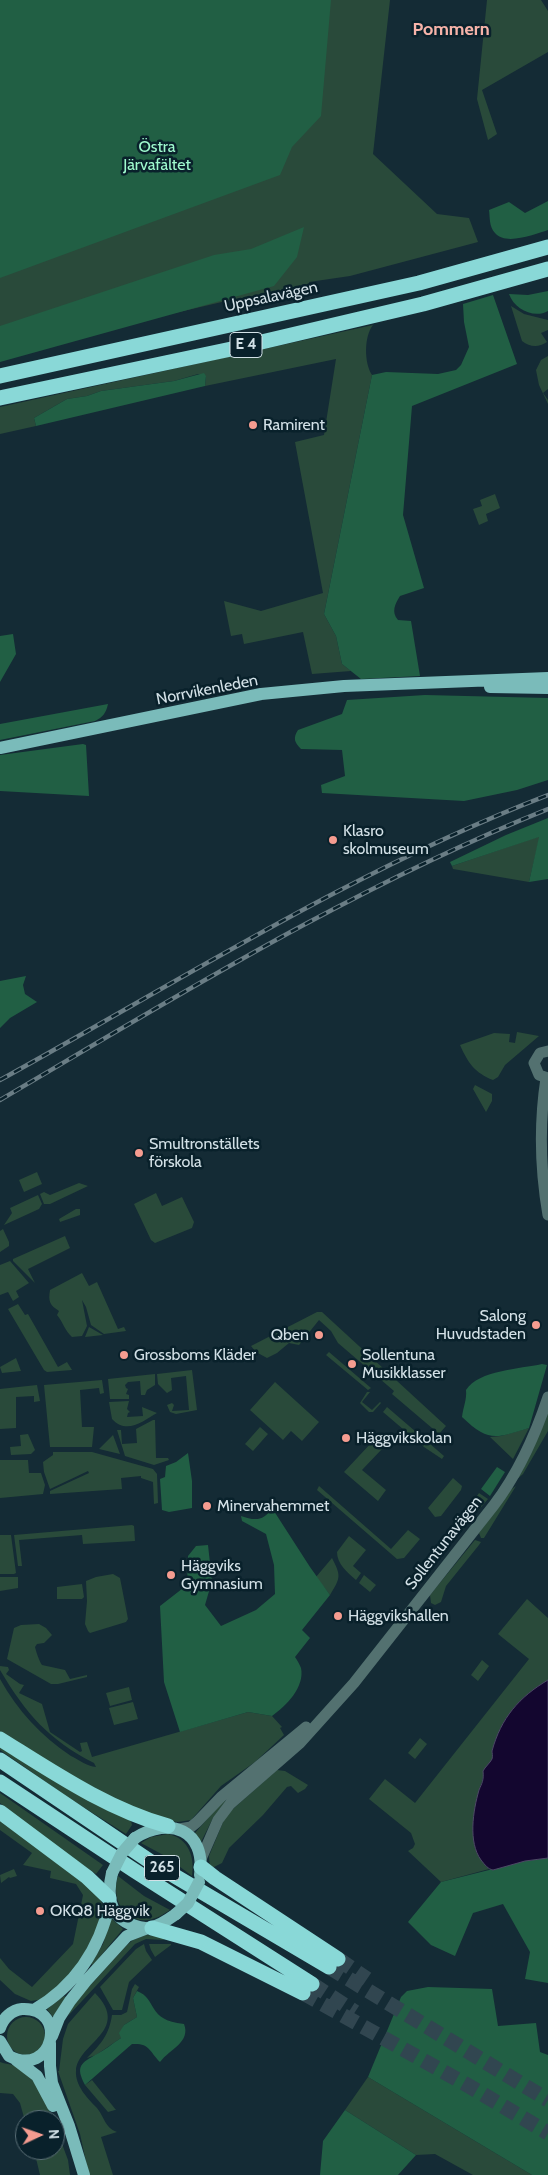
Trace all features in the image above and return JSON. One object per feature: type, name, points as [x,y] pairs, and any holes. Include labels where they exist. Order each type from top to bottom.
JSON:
[{"type":"highway","name":"Uppsalavägen","points":[[0,376],[419,283],[548,247]]},
{"type":"highway","name":"E 4","points":[[0,398],[236,348],[490,287],[548,269]]},
{"type":"highway","points":[[0,1739],[107,1803],[142,1819],[173,1828]]},
{"type":"highway","name":"265","points":[[0,1760],[151,1862],[333,1963],[200,1869]]},
{"type":"highway","name":"265","points":[[0,1782],[307,1989],[201,1942],[150,1928]]},
{"type":"highway","points":[[0,1812],[87,1877],[110,1900]]},
{"type":"main road","name":"Norrvikenleden","points":[[0,748],[261,694],[344,686],[548,678]]},
{"type":"main road","name":"Norrvikenleden","points":[[423,684],[548,688]]},
{"type":"main road","points":[[8,2056],[24,2060],[40,2056],[47,2050],[59,2018],[70,2001],[127,1936],[150,1928],[176,1914],[188,1903],[200,1869],[194,1840],[173,1828],[155,1828],[135,1838],[122,1853],[112,1873],[109,1885],[110,1900],[100,1939],[88,1960],[52,1999],[34,2010]]},
{"type":"main road","points":[[110,1900],[116,1914],[126,1923],[150,1928]]},
{"type":"main road","points":[[0,2028],[12,2012],[20,2009],[34,2010],[47,2020],[51,2039],[50,2066],[52,2083],[70,2126],[84,2175]]},
{"type":"main road","points":[[0,2041],[8,2056],[27,2066],[37,2076],[47,2092],[71,2153],[76,2175]]},
{"type":"street","points":[[548,1051],[537,1056],[534,1064],[536,1072],[547,1078],[542,1111],[541,1153],[548,1215]]},
{"type":"street","name":"Sollentunavägen","points":[[200,1869],[218,1820],[230,1804],[300,1742],[343,1695],[404,1621],[506,1489],[531,1442],[548,1397]]},
{"type":"street","name":"Sollentunavägen","points":[[173,1828],[191,1826],[197,1822],[221,1797],[343,1695]]},
{"type":"green space","name":"Östra Järvafältet","points":[[0,0],[390,0],[373,154],[437,214],[469,218],[478,242],[350,276],[309,282],[309,286],[226,301],[0,354]]},
{"type":"green space","name":"Östra Järvafältet","points":[[0,0],[331,0],[321,116],[292,147],[280,175],[0,278]]},
{"type":"green space","points":[[487,0],[541,0],[548,11],[548,52],[482,90],[497,134],[488,140],[477,99]]},
{"type":"green space","points":[[548,201],[548,230],[521,238],[506,239],[500,237],[492,228],[489,210],[509,202],[525,213]]},
{"type":"green space","points":[[304,227],[297,257],[274,286],[0,362],[0,326],[214,255],[251,249]]},
{"type":"green space","points":[[548,291],[548,311],[537,314],[520,308],[509,294],[528,295]]},
{"type":"green space","points":[[493,295],[517,364],[412,406],[403,515],[424,588],[400,596],[394,611],[398,620],[411,621],[420,676],[361,679],[342,664],[336,636],[324,614],[372,375],[386,372],[438,374],[456,370],[461,365],[469,347],[463,304]]},
{"type":"green space","points":[[511,306],[524,314],[548,320],[548,330],[541,333],[547,342],[534,346],[522,341]]},
{"type":"green space","points":[[373,325],[368,336],[366,350],[369,370],[372,375],[324,614],[336,636],[342,664],[351,671],[312,674],[303,632],[244,644],[242,634],[231,636],[224,601],[261,611],[323,593],[295,442],[324,435],[336,359],[205,386],[206,376],[198,374],[174,381],[101,391],[87,396],[67,399],[34,418],[36,426],[0,434],[0,407]]},
{"type":"green space","points":[[548,356],[548,389],[543,393],[548,400],[548,404],[539,385],[536,370],[541,360]]},
{"type":"green space","points":[[204,373],[206,376],[205,386],[36,426],[34,418],[67,399],[87,396],[101,391],[174,381]]},
{"type":"green space","points":[[495,494],[500,508],[486,514],[488,521],[479,525],[473,509],[482,506],[480,500]]},
{"type":"green space","points":[[13,634],[16,654],[0,682],[0,636]]},
{"type":"green space","points":[[425,695],[548,698],[548,780],[517,790],[464,801],[322,793],[321,785],[345,776],[342,750],[301,749],[295,740],[298,730],[342,714],[347,700]]},
{"type":"green space","points":[[108,704],[104,714],[95,721],[0,740],[0,724]]},
{"type":"green space","points":[[86,745],[89,796],[0,791],[0,755]]},
{"type":"green space","points":[[548,818],[548,879],[529,882],[539,837],[452,866],[450,862],[506,835]]},
{"type":"green space","points":[[540,836],[529,882],[453,869],[452,866]]},
{"type":"green space","points":[[26,976],[23,985],[25,994],[37,1002],[10,1018],[0,1028],[0,981]]},
{"type":"green space","points":[[517,1032],[539,1036],[505,1065],[498,1077],[493,1080],[481,1074],[473,1067],[460,1045],[494,1033],[510,1034],[509,1042],[515,1043]]},
{"type":"green space","points":[[475,1085],[492,1094],[492,1101],[486,1112],[473,1089]]},
{"type":"green space","points":[[37,1172],[42,1184],[24,1192],[19,1180]]},
{"type":"green space","points":[[79,1183],[88,1186],[50,1204],[44,1204],[40,1194],[44,1192],[50,1195]]},
{"type":"green space","points":[[156,1193],[162,1206],[182,1197],[194,1222],[192,1228],[155,1243],[151,1240],[134,1204]]},
{"type":"green space","points":[[38,1195],[42,1204],[39,1209],[4,1225],[12,1213],[10,1208]]},
{"type":"green space","points":[[76,1209],[80,1209],[80,1215],[60,1222],[59,1219]]},
{"type":"green space","points":[[3,1229],[9,1246],[0,1252],[0,1231]]},
{"type":"green space","points":[[65,1236],[70,1248],[28,1269],[35,1283],[13,1261],[13,1259]]},
{"type":"green space","points":[[10,1261],[29,1283],[16,1291],[19,1297],[13,1301],[8,1292],[0,1295],[0,1265]]},
{"type":"green space","points":[[82,1273],[89,1286],[97,1282],[118,1329],[124,1327],[126,1331],[104,1334],[91,1325],[82,1300],[87,1326],[82,1336],[72,1337],[68,1332],[57,1315],[59,1311],[50,1303],[50,1290]]},
{"type":"green space","points":[[18,1304],[25,1315],[28,1314],[58,1367],[67,1362],[72,1370],[47,1372],[44,1370],[8,1309]]},
{"type":"green space","points":[[317,1312],[322,1312],[446,1426],[439,1434],[392,1394],[394,1391],[338,1343],[331,1331],[319,1320],[299,1345],[289,1343],[277,1353],[267,1358],[256,1352],[251,1346]]},
{"type":"green space","points":[[89,1327],[103,1335],[85,1337]]},
{"type":"green space","points":[[329,1352],[371,1388],[368,1390],[326,1355]]},
{"type":"green space","points":[[16,1358],[21,1371],[2,1373],[0,1367]]},
{"type":"green space","points":[[542,1364],[547,1365],[529,1428],[500,1436],[486,1435],[462,1417],[466,1390],[472,1383],[480,1378],[501,1371]]},
{"type":"green space","points":[[192,1370],[197,1410],[176,1414],[170,1412],[167,1405],[172,1403],[174,1405],[172,1411],[189,1410],[186,1376],[171,1378],[172,1390],[167,1393],[158,1384],[157,1374]]},
{"type":"green space","points":[[155,1374],[155,1385],[147,1390],[145,1395],[141,1395],[140,1381],[128,1382],[125,1385],[128,1389],[126,1394],[129,1395],[129,1399],[110,1399],[108,1379]]},
{"type":"green space","points":[[102,1380],[104,1393],[100,1394],[99,1388],[80,1390],[82,1427],[94,1427],[92,1447],[50,1447],[44,1385]]},
{"type":"green space","points":[[275,1382],[319,1422],[302,1441],[291,1431],[283,1440],[250,1410]]},
{"type":"green space","points":[[37,1385],[40,1401],[34,1402],[34,1396],[16,1397],[16,1428],[0,1429],[0,1389]]},
{"type":"green space","points":[[367,1392],[370,1392],[362,1402],[372,1410],[381,1403],[373,1412],[369,1412],[360,1403]]},
{"type":"green space","points":[[129,1401],[127,1409],[130,1412],[127,1417],[143,1416],[142,1407],[157,1413],[135,1425],[123,1426],[118,1424],[112,1419],[109,1402]]},
{"type":"green space","points":[[387,1407],[444,1456],[442,1459],[424,1447],[383,1412]]},
{"type":"green space","points":[[548,1412],[548,1431],[523,1474],[516,1480]]},
{"type":"green space","points":[[155,1420],[156,1458],[168,1458],[169,1460],[154,1465],[125,1456],[117,1430],[121,1430],[122,1444],[137,1443],[136,1429]]},
{"type":"green space","points":[[260,1427],[268,1434],[253,1451],[245,1444]]},
{"type":"green space","points":[[529,1428],[513,1459],[490,1437],[501,1436]]},
{"type":"green space","points":[[28,1434],[35,1450],[31,1454],[11,1455],[10,1447],[21,1446],[20,1435]]},
{"type":"green space","points":[[113,1435],[120,1454],[99,1449]]},
{"type":"green space","points":[[373,1441],[382,1449],[362,1470],[386,1490],[378,1501],[344,1472]]},
{"type":"green space","points":[[53,1452],[92,1452],[153,1469],[157,1474],[158,1503],[154,1504],[153,1482],[141,1478],[141,1476],[121,1478],[122,1489],[50,1494],[50,1491],[89,1473],[88,1471],[50,1489],[44,1472],[43,1462],[53,1455]]},
{"type":"green space","points":[[188,1453],[192,1481],[192,1508],[169,1512],[162,1510],[160,1479],[165,1477],[166,1466],[176,1462]]},
{"type":"green space","points":[[0,1460],[28,1460],[29,1473],[41,1473],[45,1485],[43,1494],[0,1498]]},
{"type":"green space","points":[[497,1467],[505,1472],[490,1496],[481,1489]]},
{"type":"green space","points":[[453,1478],[462,1486],[461,1490],[441,1516],[435,1517],[428,1508]]},
{"type":"green space","points":[[319,1486],[391,1549],[408,1530],[420,1539],[404,1558],[397,1559],[317,1490]]},
{"type":"green space","points":[[516,1486],[484,1538],[481,1538],[479,1533],[509,1491]]},
{"type":"green space","points":[[479,1493],[488,1499],[446,1549],[442,1545],[480,1500],[477,1496]]},
{"type":"green space","points":[[272,1508],[330,1595],[302,1630],[310,1638],[295,1657],[301,1668],[300,1682],[293,1695],[272,1716],[248,1712],[180,1732],[164,1682],[160,1606],[187,1585],[188,1556],[196,1546],[208,1545],[212,1581],[205,1605],[221,1626],[256,1610],[275,1594],[274,1565],[266,1534],[242,1521],[241,1516],[259,1519]]},
{"type":"green space","points":[[134,1526],[135,1541],[83,1544],[82,1535],[19,1540],[22,1566],[18,1566],[14,1535]]},
{"type":"green space","points":[[0,1535],[11,1535],[16,1573],[14,1574],[0,1574]]},
{"type":"green space","points":[[349,1536],[366,1550],[353,1566],[361,1573],[356,1580],[343,1568],[337,1556],[337,1552]]},
{"type":"green space","points":[[475,1540],[481,1542],[446,1586],[441,1602],[435,1605],[431,1603],[430,1595]]},
{"type":"green space","points":[[440,1547],[445,1550],[437,1561],[433,1562],[430,1559]]},
{"type":"green space","points":[[332,1558],[337,1569],[338,1580],[330,1595],[316,1577]]},
{"type":"green space","points":[[113,1574],[120,1578],[128,1619],[126,1622],[90,1633],[85,1624],[86,1581]]},
{"type":"green space","points":[[364,1575],[376,1585],[370,1592],[359,1583]]},
{"type":"green space","points":[[0,1577],[18,1577],[18,1588],[0,1591]]},
{"type":"green space","points":[[82,1584],[84,1597],[82,1599],[57,1599],[57,1587]]},
{"type":"green space","points":[[527,1599],[548,1618],[548,1680],[528,1694],[512,1710],[500,1728],[492,1751],[492,1759],[483,1771],[476,1804],[474,1833],[479,1852],[489,1869],[441,1882],[408,1851],[415,1844],[411,1833],[369,1799],[385,1779],[415,1803],[529,1659],[498,1634]]},
{"type":"green space","points":[[39,1624],[52,1635],[44,1643],[37,1644],[35,1647],[42,1665],[65,1670],[70,1679],[87,1675],[87,1677],[51,1684],[7,1659],[14,1628],[21,1625]]},
{"type":"green space","points":[[482,1660],[489,1666],[478,1681],[471,1675]]},
{"type":"green space","points":[[0,1666],[8,1667],[9,1670],[6,1674],[24,1685],[19,1693],[42,1704],[50,1732],[80,1752],[82,1751],[80,1743],[87,1742],[92,1757],[248,1712],[272,1716],[282,1727],[280,1728],[284,1735],[255,1762],[221,1786],[191,1820],[178,1822],[152,1819],[0,1738],[0,1679],[14,1702],[40,1731],[71,1756],[96,1767],[94,1763],[51,1735],[29,1713],[0,1670]]},
{"type":"green space","points":[[129,1687],[132,1700],[110,1706],[106,1693]]},
{"type":"green space","points":[[133,1702],[138,1719],[114,1725],[109,1708]]},
{"type":"green space","points":[[420,1738],[427,1744],[415,1759],[408,1753]]},
{"type":"green space","points":[[0,1747],[131,1821],[132,1825],[126,1834],[69,1798],[0,1750]]},
{"type":"green space","points":[[277,1770],[285,1771],[308,1785],[298,1793],[291,1786],[287,1787],[263,1815],[229,1848],[222,1863],[210,1869],[209,1856],[226,1815]]},
{"type":"green space","points":[[0,1793],[103,1865],[96,1874],[46,1839],[0,1803]]},
{"type":"green space","points":[[227,1800],[213,1818],[201,1842],[195,1833],[222,1802]]},
{"type":"green space","points":[[0,1817],[97,1890],[104,1909],[100,1924],[75,1970],[44,1999],[31,2001],[15,1994],[0,1980],[0,1958],[9,1969],[32,1987],[73,1944],[83,1895],[76,1884],[50,1878],[51,1871],[23,1865],[32,1853],[0,1830]]},
{"type":"green space","points":[[168,1834],[175,1836],[186,1844],[191,1856],[192,1876],[167,1857],[141,1843],[151,1837]]},
{"type":"green space","points":[[548,1858],[548,1983],[525,1979],[530,1952],[503,1904],[473,1913],[455,1956],[431,1945],[408,1922],[441,1882],[525,1861]]},
{"type":"green space","points":[[14,1869],[17,1876],[9,1877],[1,1883],[0,1875]]},
{"type":"green space","points":[[118,1876],[144,1896],[170,1910],[148,1920],[139,1920],[132,1917],[121,1907],[118,1900],[116,1884]]},
{"type":"green space","points":[[111,1918],[123,1929],[93,1965],[91,1964],[103,1944]]},
{"type":"green space","points":[[146,1935],[167,1937],[163,1940],[146,1939],[135,1944],[68,2016],[74,2003],[127,1945],[133,1940]]},
{"type":"green space","points":[[144,1944],[152,1960],[129,1982],[122,2010],[113,2010],[100,1987],[136,1949]]},
{"type":"green space","points":[[149,1944],[171,1944],[171,1945],[155,1957]]},
{"type":"green space","points":[[135,1984],[139,1987],[133,1998],[137,2017],[124,2025],[121,2038],[96,2055],[87,2058],[104,2039],[112,2015],[121,2015],[127,2012],[132,1989]]},
{"type":"green space","points":[[428,1987],[492,1989],[498,2026],[536,2023],[540,2052],[548,2055],[548,2175],[532,2175],[368,2077],[401,1997],[407,1991]]},
{"type":"green space","points":[[137,1991],[148,1999],[158,2014],[172,2022],[184,2024],[185,2036],[160,2062],[146,2046],[132,2044],[85,2085],[80,2073],[81,2066],[121,2038],[119,2033],[124,2025],[137,2017],[133,1998]]},
{"type":"green space","points":[[95,1993],[105,2006],[108,2017],[106,2027],[79,2061],[76,2076],[85,2095],[99,2111],[107,2125],[117,2132],[101,2137],[113,2175],[89,2175],[80,2134],[58,2071],[63,2039],[68,2024]]},
{"type":"green space","points":[[64,1996],[66,1997],[53,2017],[47,2009]]},
{"type":"green space","points":[[26,2017],[39,2023],[45,2036],[39,2049],[26,2055],[13,2049],[7,2036],[13,2023]]},
{"type":"green space","points":[[0,2062],[22,2070],[39,2089],[49,2110],[22,2110],[20,2103],[13,2094],[0,2093]]},
{"type":"green space","points":[[368,2077],[532,2175],[473,2175],[435,2154],[416,2155],[345,2110]]},
{"type":"green space","points":[[92,2080],[116,2110],[108,2112],[85,2085]]},
{"type":"green space","points":[[345,2110],[416,2155],[398,2175],[320,2175],[323,2141]]},
{"type":"green space","points":[[65,2152],[70,2175],[40,2175],[36,2160],[65,2160]]},
{"type":"shaded area","points":[[548,1680],[548,1858],[525,1861],[493,1870],[484,1864],[477,1853],[473,1835],[475,1807],[483,1781],[483,1771],[492,1759],[492,1751],[500,1728],[512,1710],[528,1694]]},
{"type":"tunnel","points":[[338,1959],[367,1979]]},
{"type":"tunnel","points":[[329,1967],[548,2100]]},
{"type":"tunnel","points":[[312,1984],[355,2012]]},
{"type":"tunnel","points":[[303,1993],[469,2086],[548,2133]]},
{"type":"railway","points":[[0,1080],[269,928],[337,892],[476,824],[548,795]]},
{"type":"railway","points":[[0,1100],[201,982],[337,907],[476,839],[548,809]]},
{"type":"place","name":"Ramirent","points":[[253,425]]},
{"type":"place","name":"Klasro skolmuseum","points":[[333,840]]},
{"type":"place","name":"Smultronställets förskola","points":[[139,1153]]},
{"type":"place","name":"Salong Huvudstaden","points":[[536,1325]]},
{"type":"place","name":"Qben","points":[[319,1335]]},
{"type":"place","name":"Grossboms Kläder","points":[[124,1355]]},
{"type":"place","name":"Sollentuna Musikklasser","points":[[352,1364]]},
{"type":"place","name":"Häggvikskolan","points":[[346,1438]]},
{"type":"place","name":"Minervahemmet","points":[[207,1506]]},
{"type":"place","name":"Häggviks Gymnasium","points":[[171,1575]]},
{"type":"place","name":"Häggvikshallen","points":[[338,1616]]},
{"type":"place","name":"OKQ8 Häggvik","points":[[40,1911]]},
{"type":"district","name":"Pommern","points":[[451,30]]}]
